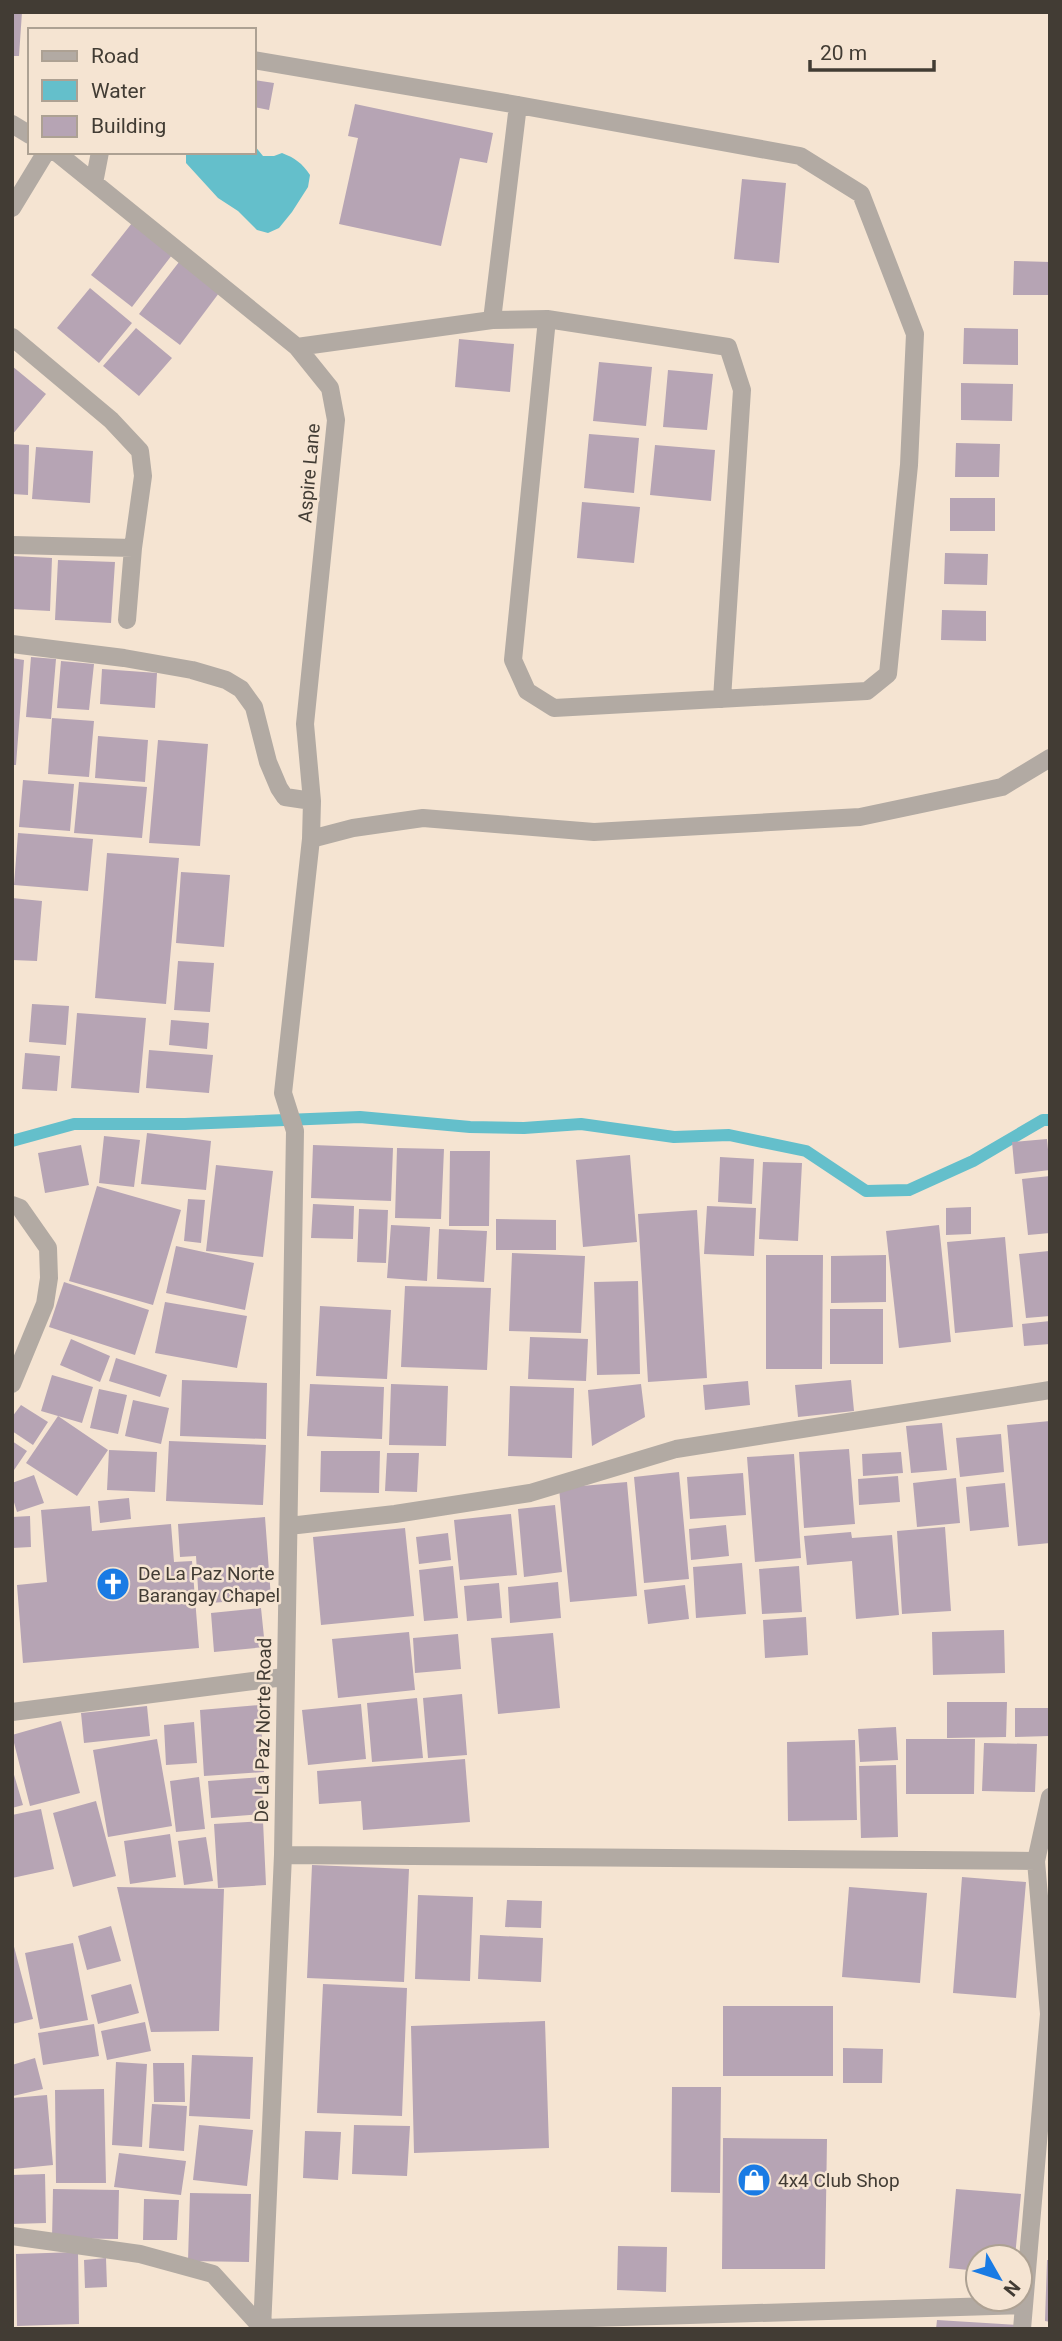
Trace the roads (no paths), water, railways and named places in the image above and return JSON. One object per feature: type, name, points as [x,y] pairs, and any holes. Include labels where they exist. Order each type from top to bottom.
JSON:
[{"type":"street","points":[[256,61],[518,104],[800,156],[861,194],[915,334],[909,465],[888,674],[867,691],[554,708],[527,691],[513,660],[547,319]]},
{"type":"street","points":[[492,320],[518,104]]},
{"type":"street","points":[[12,124],[28,134]]},
{"type":"street","points":[[12,208],[45,154]]},
{"type":"street","name":"Aspire Lane","points":[[58,154],[297,347],[330,388],[336,420],[305,724],[312,801],[311,839],[283,1093]]},
{"type":"street","points":[[94,183],[100,154]]},
{"type":"street","points":[[297,347],[492,320],[547,319],[728,347],[742,390],[722,699]]},
{"type":"street","points":[[12,337],[111,419],[140,452],[143,476],[127,621]]},
{"type":"street","points":[[12,545],[133,548]]},
{"type":"street","points":[[12,644],[124,658],[192,670],[226,680],[241,689],[254,707],[268,762],[285,797],[312,801]]},
{"type":"street","points":[[311,839],[353,828],[423,818],[594,832],[860,817],[1002,787],[1050,758]]},
{"type":"street","name":"De La Paz Norte Road","points":[[262,2328],[283,1855],[284,1677],[289,1526],[295,1131],[283,1093]]},
{"type":"street","points":[[12,1206],[20,1208],[48,1248],[49,1278],[45,1304],[12,1384]]},
{"type":"street","points":[[289,1526],[395,1514],[530,1493],[676,1449],[1050,1390]]},
{"type":"street","points":[[12,1712],[284,1677]]},
{"type":"street","points":[[1029,2243],[1050,2014],[1036,1861],[1050,1797]]},
{"type":"street","points":[[283,1855],[1036,1861]]},
{"type":"street","points":[[12,2236],[141,2254],[213,2274],[262,2328],[964,2307]]},
{"type":"water","points":[[256,147],[263,156],[282,153],[291,157],[310,175],[308,187],[292,212],[279,228],[268,233],[257,230],[238,211],[218,198],[186,163],[186,154],[256,154]]},
{"type":"waterway","points":[[12,1141],[74,1124],[185,1124],[360,1117],[470,1127],[524,1128],[581,1124],[674,1137],[729,1135],[806,1151],[866,1191],[909,1190],[973,1161],[1043,1120],[1050,1120]]},
{"type":"place","name":"De La Paz Norte Barangay Chapel","points":[[113,1584]]},
{"type":"place","name":"4x4 Club Shop","points":[[754,2180]]}]
